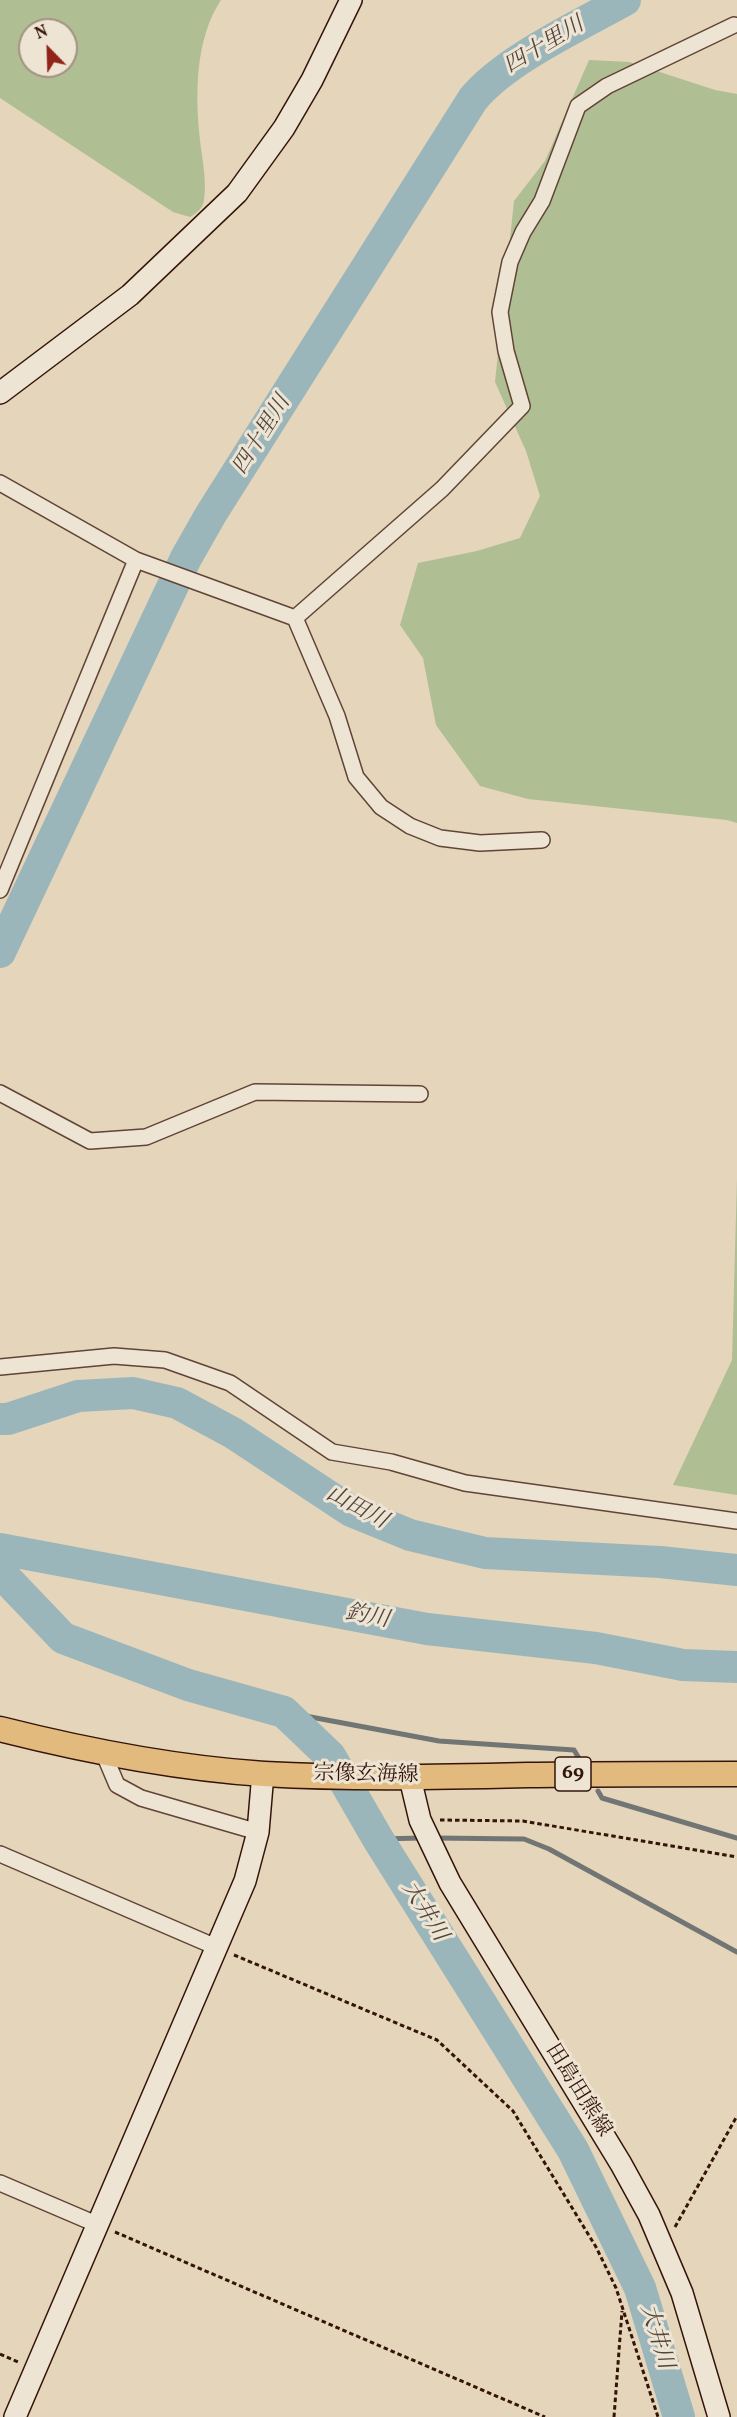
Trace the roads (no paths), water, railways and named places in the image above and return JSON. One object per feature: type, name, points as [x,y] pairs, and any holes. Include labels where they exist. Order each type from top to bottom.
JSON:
[{"type":"main road","name":"宗像玄海線","points":[[0,1729],[150,1761],[263,1773],[375,1778],[737,1774]]},
{"type":"street","points":[[0,393],[130,296],[237,193],[284,128],[312,80],[351,0]]},
{"type":"street","points":[[296,618],[442,489],[522,406],[506,351],[500,312],[510,262],[542,201],[578,106],[607,86],[734,25]]},
{"type":"street","points":[[0,483],[136,560],[296,618],[337,716],[356,777],[381,807],[410,826],[440,838],[480,843],[542,840]]},
{"type":"street","points":[[0,890],[136,560]]},
{"type":"street","points":[[0,1093],[90,1141],[146,1137],[255,1092],[420,1094]]},
{"type":"street","points":[[0,1367],[114,1356],[165,1360],[230,1383],[332,1452],[392,1462],[465,1484],[737,1521]]},
{"type":"street","points":[[103,1752],[117,1785],[141,1798],[258,1832]]},
{"type":"street","points":[[15,2417],[245,1881],[258,1832],[263,1773]]},
{"type":"street","name":"田島田熊線","points":[[410,1778],[420,1820],[450,1883],[621,2164],[649,2215],[682,2293],[719,2417]]},
{"type":"street","points":[[0,1854],[216,1947]]},
{"type":"street","points":[[0,2182],[96,2224]]},
{"type":"waterway","name":"四十里川","points":[[0,952],[186,558],[211,514],[473,99],[523,57],[625,0]]},
{"type":"waterway","name":"山田川","points":[[0,1419],[8,1419],[78,1396],[133,1393],[177,1403],[233,1433],[351,1511],[410,1535],[485,1553],[660,1562],[737,1570]]},
{"type":"waterway","name":"釣川","points":[[0,1549],[427,1629],[596,1648],[683,1665],[737,1667]]},
{"type":"waterway","name":"大井川","points":[[0,1572],[63,1638],[188,1685],[284,1712],[330,1756],[378,1839],[573,2150],[640,2288],[679,2417]]},
{"type":"waterway","points":[[284,1712],[439,1741],[574,1750],[580,1760]]},
{"type":"waterway","points":[[598,1791],[602,1798],[737,1838]]},
{"type":"waterway","points":[[378,1839],[422,1838]]},
{"type":"waterway","points":[[434,1838],[524,1839],[549,1849],[737,1952]]}]
